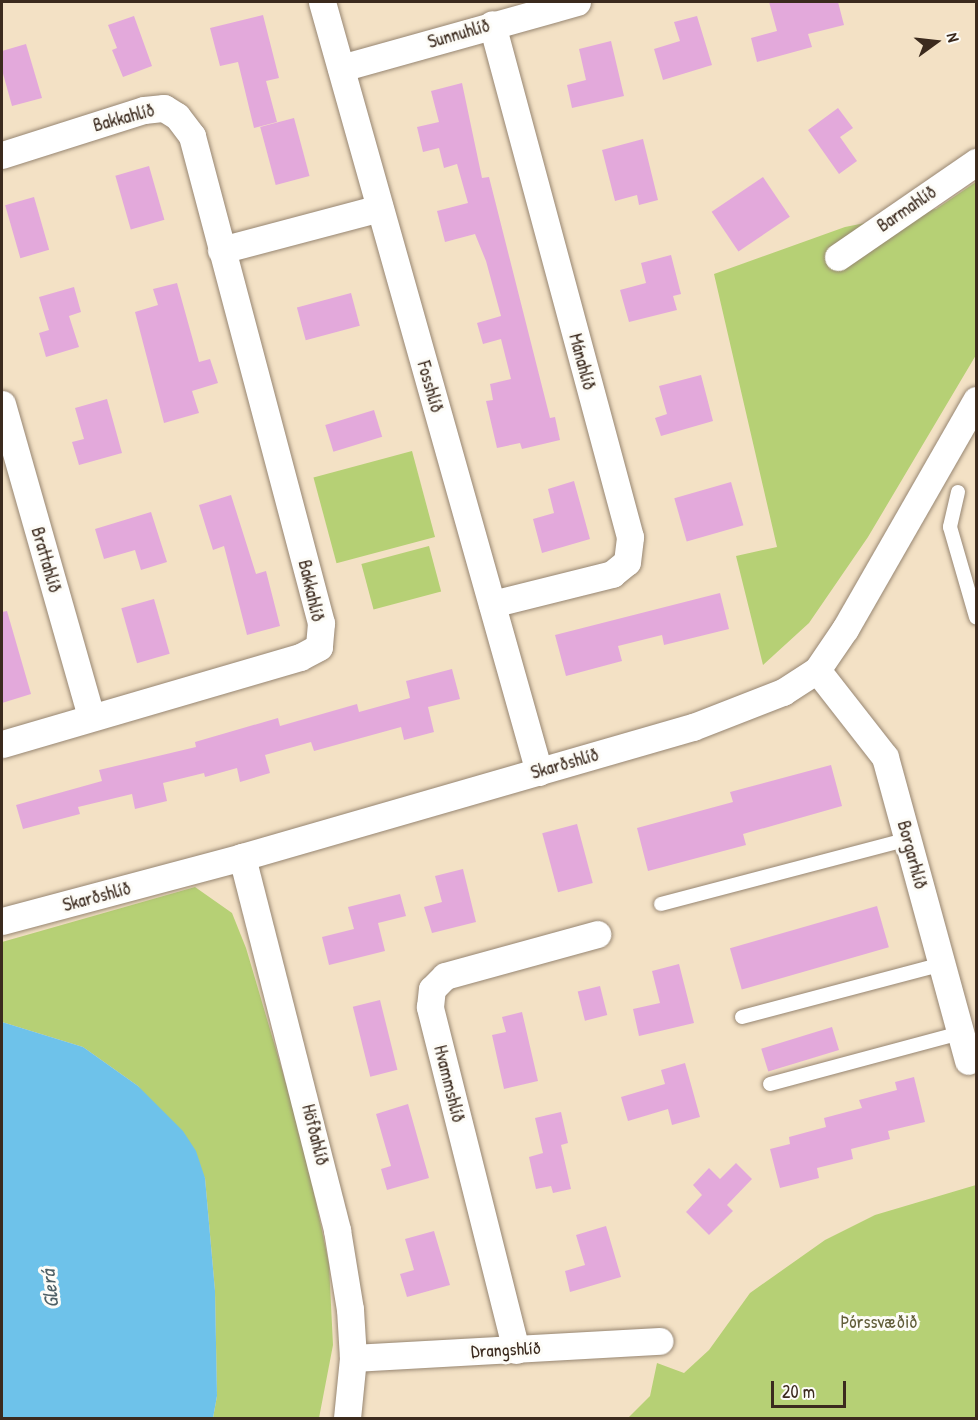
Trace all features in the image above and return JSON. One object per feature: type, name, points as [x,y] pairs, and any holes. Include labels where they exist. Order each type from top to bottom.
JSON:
[{"type":"street","name":"Fosshlíð","points":[[322,2],[539,772]]},
{"type":"street","name":"Sunnuhlíð","points":[[341,68],[577,2]]},
{"type":"street","name":"Mánahlíð","points":[[492,24],[630,537],[627,562],[612,574],[492,604]]},
{"type":"street","name":"Bakkahlíð","points":[[2,155],[144,110],[164,108],[177,116],[192,136],[321,623],[319,646],[300,657],[90,716],[2,744]]},
{"type":"street","name":"Barmahlíð","points":[[838,257],[976,162]]},
{"type":"street","points":[[221,250],[380,208]]},
{"type":"street","name":"Skarðshlíð","points":[[2,921],[242,857],[693,727],[783,692],[817,670],[845,629],[976,400]]},
{"type":"street","name":"Brattahlíð","points":[[2,404],[90,716]]},
{"type":"street","name":"Borgarhlíð","points":[[817,670],[885,757],[968,1060]]},
{"type":"street","name":"Höfðahlíð","points":[[242,857],[337,1230],[350,1309],[353,1358],[347,1419]]},
{"type":"street","name":"Hvammshlíð","points":[[516,1350],[430,1006],[432,989],[445,976],[597,934]]},
{"type":"street","name":"Drangshlíð","points":[[353,1358],[660,1341]]},
{"type":"lane","points":[[957,492],[950,527],[976,617]]},
{"type":"lane","points":[[662,904],[908,839]]},
{"type":"lane","points":[[742,1017],[942,964]]},
{"type":"lane","points":[[770,1084],[961,1033]]},
{"type":"green space","points":[[976,182],[976,355],[868,537],[809,623],[763,665],[736,556],[777,547],[714,274],[845,227],[936,209]]},
{"type":"green space","points":[[412,451],[435,537],[337,563],[313,477]]},
{"type":"green space","points":[[429,546],[441,591],[374,610],[361,564]]},
{"type":"green space","points":[[195,887],[232,913],[246,948],[303,1141],[329,1264],[333,1345],[319,1418],[213,1418],[217,1396],[215,1291],[205,1178],[138,1086],[83,1047],[2,1022],[2,942]]},
{"type":"green space","name":"Þórssvæðið","points":[[976,1185],[976,1418],[628,1418],[650,1396],[657,1363],[684,1373],[709,1350],[750,1293],[825,1240],[875,1215]]},
{"type":"water","name":"Glerá","points":[[2,1022],[83,1047],[138,1086],[183,1131],[196,1151],[205,1178],[215,1291],[217,1396],[213,1418],[2,1418]]},
{"type":"building","points":[[769,2],[838,2],[844,25],[808,34],[812,47],[757,62],[751,38],[777,31]]},
{"type":"building","points":[[263,15],[279,78],[266,81],[277,122],[254,128],[238,62],[220,66],[210,28]]},
{"type":"building","points":[[134,16],[152,66],[123,77],[112,50],[117,48],[108,25]]},
{"type":"building","points":[[697,16],[712,65],[663,80],[654,49],[680,41],[674,22]]},
{"type":"building","points":[[611,41],[624,96],[572,108],[567,85],[586,80],[579,49]]},
{"type":"building","points":[[26,44],[42,98],[12,106],[2,70],[2,51]]},
{"type":"building","points":[[462,83],[482,178],[489,177],[550,418],[555,417],[560,440],[522,449],[520,443],[497,448],[486,401],[493,400],[490,384],[511,379],[501,339],[483,344],[477,323],[501,316],[486,261],[475,234],[445,242],[437,211],[468,203],[457,164],[444,168],[439,148],[423,152],[417,127],[439,122],[431,91]]},
{"type":"building","points":[[838,108],[853,128],[840,137],[857,161],[839,174],[808,130]]},
{"type":"building","points":[[294,118],[310,176],[276,185],[260,127]]},
{"type":"building","points":[[643,139],[658,200],[639,205],[637,195],[615,201],[602,150]]},
{"type":"building","points":[[149,166],[164,220],[131,229],[115,176]]},
{"type":"building","points":[[763,177],[790,217],[738,251],[712,212]]},
{"type":"building","points":[[34,197],[49,250],[20,258],[5,205]]},
{"type":"building","points":[[671,255],[681,294],[673,296],[677,310],[629,322],[620,290],[646,283],[641,263]]},
{"type":"building","points":[[177,283],[199,362],[210,359],[218,383],[192,391],[199,413],[164,423],[135,312],[158,305],[153,289]]},
{"type":"building","points":[[74,287],[81,312],[69,316],[79,347],[46,357],[39,333],[49,330],[39,297]]},
{"type":"building","points":[[351,293],[360,326],[306,340],[297,307]]},
{"type":"building","points":[[701,375],[713,421],[661,436],[655,418],[667,414],[659,386]]},
{"type":"building","points":[[107,399],[122,453],[79,465],[72,442],[84,439],[75,408]]},
{"type":"building","points":[[374,410],[382,437],[333,452],[325,425]]},
{"type":"building","points":[[574,481],[590,539],[542,553],[533,519],[554,513],[548,489]]},
{"type":"building","points":[[731,482],[743,525],[687,542],[674,498]]},
{"type":"building","points":[[231,495],[256,574],[266,571],[280,626],[247,635],[224,546],[213,550],[199,505]]},
{"type":"building","points":[[151,512],[167,562],[141,570],[135,550],[104,559],[95,529]]},
{"type":"building","points":[[720,593],[729,629],[664,645],[662,635],[618,646],[622,661],[566,676],[555,635]]},
{"type":"building","points":[[154,599],[170,654],[137,663],[121,608]]},
{"type":"building","points":[[7,611],[31,694],[2,703],[2,612]]},
{"type":"building","points":[[452,669],[460,699],[428,707],[434,732],[404,740],[401,727],[314,751],[311,742],[265,755],[270,773],[240,782],[237,768],[205,777],[204,773],[163,783],[167,801],[135,809],[132,794],[78,807],[80,814],[23,829],[16,805],[102,781],[99,770],[196,747],[195,742],[278,718],[280,726],[357,704],[359,712],[410,698],[406,681]]},
{"type":"building","points":[[831,765],[842,806],[743,834],[746,845],[648,871],[637,828],[733,802],[730,792]]},
{"type":"building","points":[[577,824],[593,883],[558,892],[542,833]]},
{"type":"building","points":[[463,869],[476,922],[432,933],[424,907],[442,902],[435,876]]},
{"type":"building","points":[[400,894],[406,916],[378,923],[385,951],[329,965],[322,937],[354,929],[348,907]]},
{"type":"building","points":[[877,906],[889,947],[742,990],[730,948]]},
{"type":"building","points":[[679,964],[694,1023],[639,1036],[633,1009],[660,1003],[652,971]]},
{"type":"building","points":[[600,986],[607,1015],[585,1021],[578,992]]},
{"type":"building","points":[[380,1000],[397,1070],[370,1077],[353,1007]]},
{"type":"building","points":[[522,1012],[538,1081],[504,1089],[492,1035],[506,1032],[502,1017]]},
{"type":"building","points":[[832,1027],[839,1050],[768,1072],[761,1049]]},
{"type":"building","points":[[685,1063],[700,1117],[672,1125],[668,1109],[628,1121],[621,1097],[665,1084],[661,1070]]},
{"type":"building","points":[[914,1077],[925,1122],[888,1131],[890,1139],[851,1149],[853,1159],[817,1168],[819,1178],[780,1188],[770,1149],[790,1144],[789,1137],[826,1127],[824,1118],[862,1108],[859,1100],[897,1090],[895,1082]]},
{"type":"building","points":[[408,1104],[429,1178],[387,1190],[381,1169],[391,1166],[376,1114]]},
{"type":"building","points":[[561,1112],[568,1143],[561,1145],[571,1189],[553,1193],[551,1186],[536,1189],[529,1157],[543,1153],[535,1118]]},
{"type":"building","points":[[736,1163],[752,1179],[727,1205],[733,1211],[709,1235],[686,1212],[702,1195],[693,1185],[709,1168],[720,1179]]},
{"type":"building","points":[[606,1226],[621,1277],[570,1292],[565,1271],[585,1265],[576,1235]]},
{"type":"building","points":[[434,1231],[450,1285],[407,1297],[400,1274],[414,1270],[405,1239]]}]
